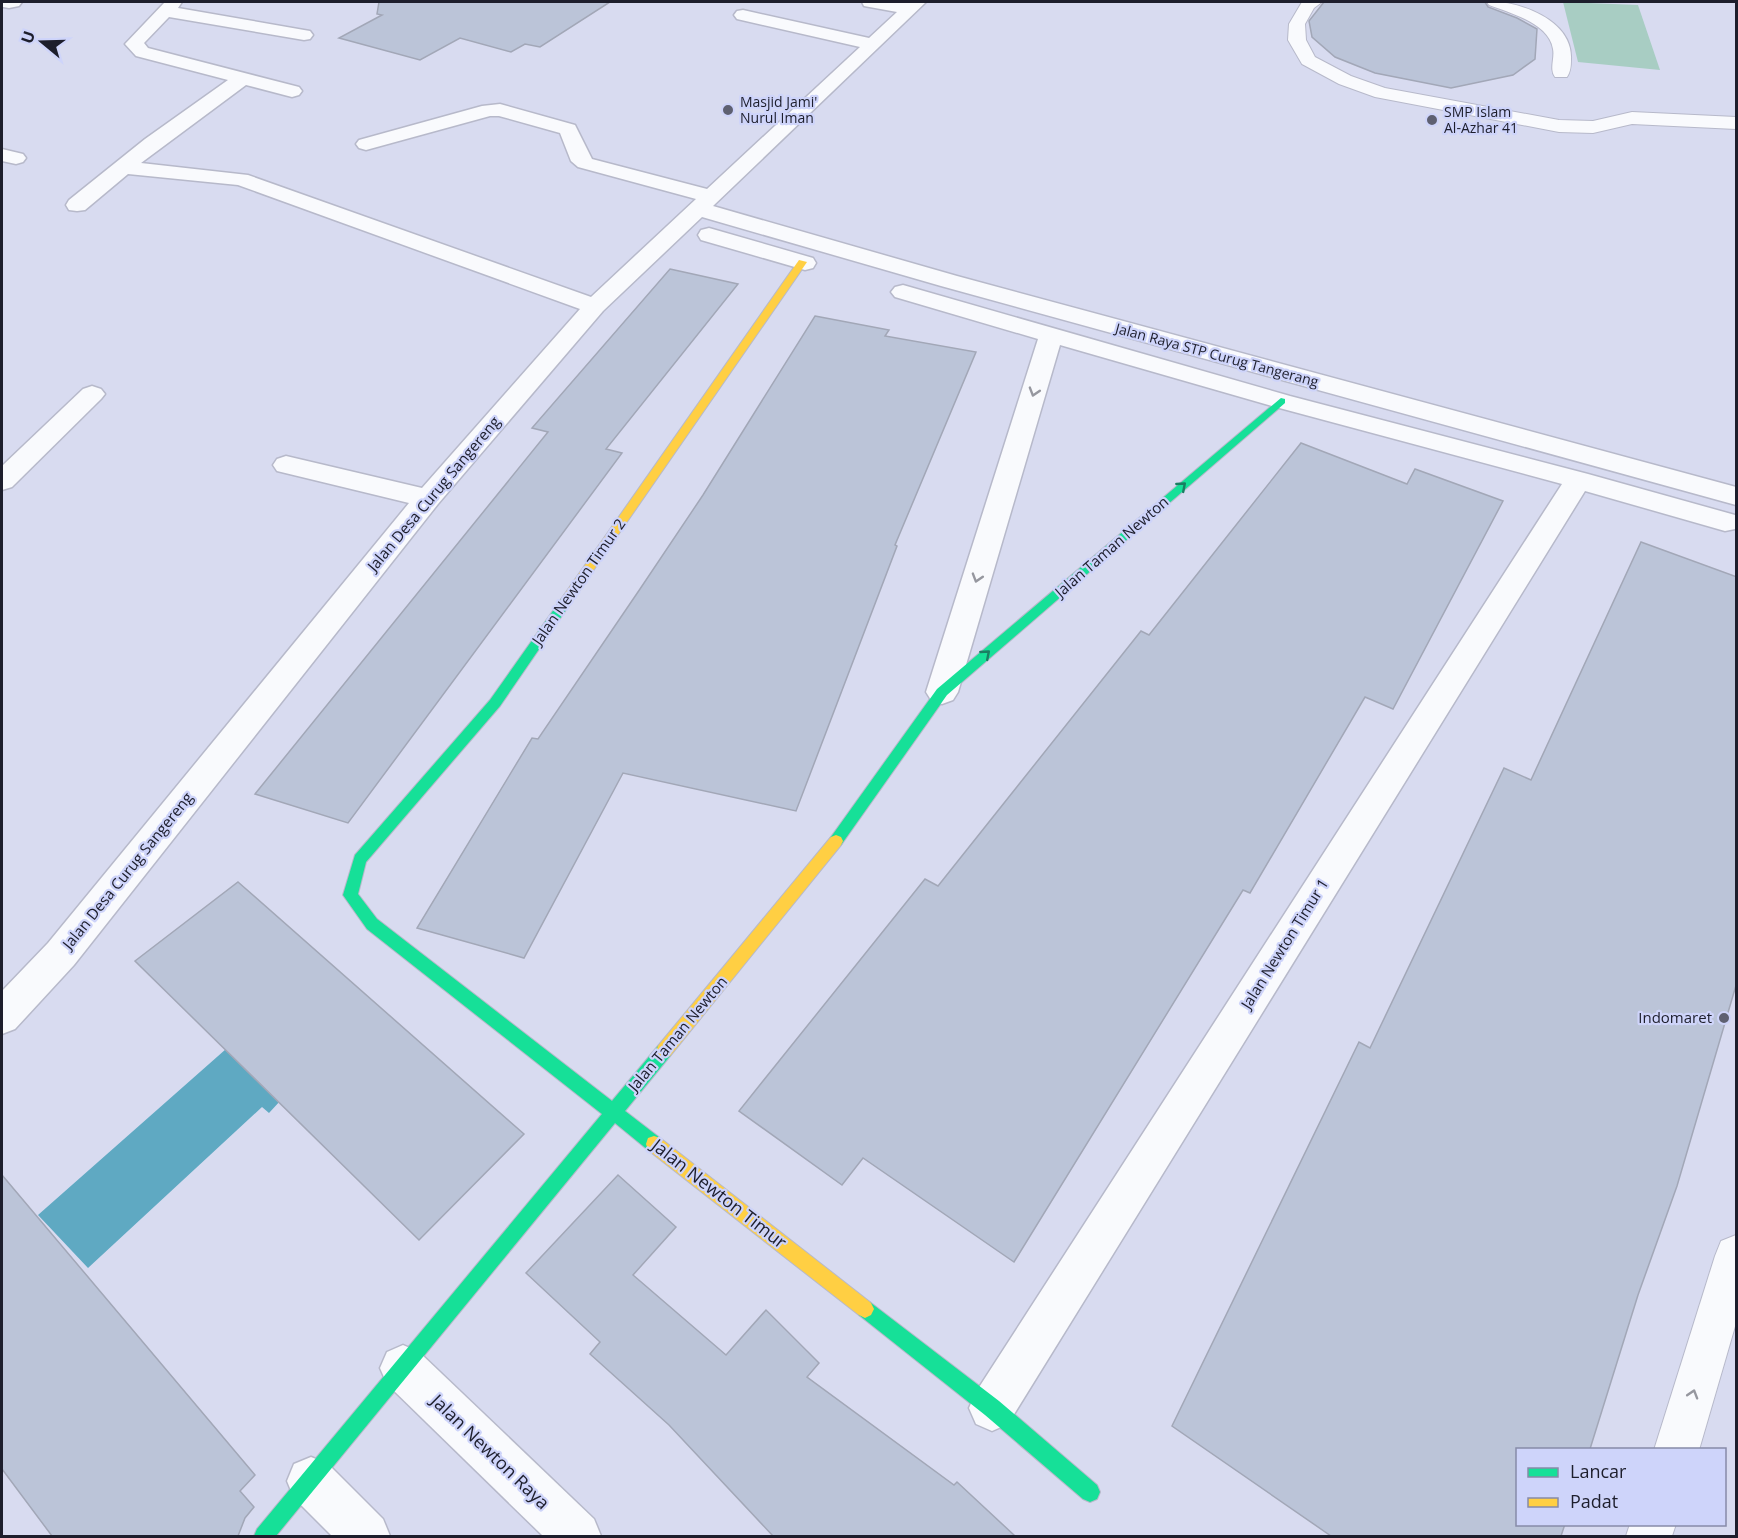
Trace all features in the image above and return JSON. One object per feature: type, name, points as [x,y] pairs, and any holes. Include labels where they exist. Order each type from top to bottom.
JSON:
[{"type":"street","points":[[870,2],[913,5]]},
{"type":"street","name":"Jalan Desa Curug Sangereng","points":[[2,1017],[61,954],[428,498],[595,306],[913,5]]},
{"type":"street","points":[[292,90],[142,52],[134,44],[170,6],[304,34]]},
{"type":"street","points":[[743,15],[872,44]]},
{"type":"street","points":[[77,205],[169,130],[244,77]]},
{"type":"street","name":"Jalan Raya STP Curug Tangerang","points":[[366,144],[489,110],[500,110],[568,129],[581,160],[585,163],[1006,297],[1737,496]]},
{"type":"street","points":[[123,167],[241,179],[595,306]]},
{"type":"street","points":[[709,235],[1281,401],[1578,480],[1725,522]]},
{"type":"street","name":"Jalan Newton Timur 2","points":[[350,895],[360,859],[495,703],[802,262]]},
{"type":"street","name":"Jalan Taman Newton","points":[[942,692],[1051,336]]},
{"type":"street","points":[[2,481],[92,394]]},
{"type":"street","name":"Jalan Taman Newton","points":[[264,1536],[819,863],[942,692],[1281,401]]},
{"type":"street","points":[[286,465],[428,498]]},
{"type":"street","name":"Jalan Newton Timur 1","points":[[992,1408],[1578,480]]},
{"type":"street","name":"Jalan Newton Timur","points":[[350,895],[372,924],[992,1408],[1090,1492]]},
{"type":"street","name":"Jalan Newton Raya","points":[[403,1368],[577,1536]]},
{"type":"street","points":[[311,1481],[366,1536]]},
{"type":"lane","points":[[1314,2],[1308,5],[1297,24],[1297,40],[1308,60],[1345,80],[1381,93],[1559,126],[1593,127],[1632,118],[1737,123]]},
{"type":"lane","points":[[1495,2],[1527,15],[1552,30],[1562,46],[1561,73]]},
{"type":"lane","points":[[1676,1448],[1737,1256]]},
{"type":"green space","points":[[1563,2],[1638,5],[1660,70],[1578,62]]},
{"type":"water","points":[[294,989],[281,1100],[269,1113],[262,1107],[88,1268],[38,1215]]},
{"type":"building","points":[[379,2],[610,2],[540,47],[525,44],[511,52],[460,38],[420,60],[339,38],[382,15],[377,14]]},
{"type":"building","points":[[1324,2],[1485,2],[1488,7],[1517,18],[1537,29],[1535,59],[1513,75],[1451,88],[1375,73],[1335,57],[1312,37],[1309,21]]},
{"type":"building","points":[[670,269],[738,284],[606,449],[622,453],[348,823],[255,794],[548,432],[532,428]]},
{"type":"building","points":[[815,316],[889,330],[885,336],[976,352],[895,545],[897,546],[796,811],[623,773],[524,958],[417,928],[532,738],[538,739],[640,589],[703,495]]},
{"type":"building","points":[[1301,443],[1407,484],[1415,469],[1503,501],[1393,709],[1365,697],[1250,893],[1243,890],[1014,1262],[863,1158],[842,1185],[739,1111],[925,879],[938,886],[1141,631],[1149,635]]},
{"type":"building","points":[[1641,542],[1737,577],[1737,982],[1677,1186],[1638,1295],[1590,1448],[1516,1448],[1516,1526],[1564,1526],[1561,1536],[1331,1536],[1172,1426],[1359,1042],[1370,1048],[1504,768],[1531,780]]},
{"type":"building","points":[[238,882],[524,1134],[419,1240],[135,961]]},
{"type":"building","points":[[2,1175],[255,1475],[240,1491],[254,1507],[245,1518],[238,1536],[52,1536],[2,1469]]},
{"type":"building","points":[[618,1175],[676,1227],[633,1275],[726,1355],[766,1310],[819,1363],[807,1377],[954,1485],[957,1482],[1015,1536],[773,1536],[669,1425],[590,1354],[600,1342],[526,1273]]},
{"type":"traffic: fast","points":[[836,841],[942,692],[1281,401]]},
{"type":"traffic: fast","points":[[566,601],[495,703],[360,859],[350,895],[372,924],[654,1144]]},
{"type":"traffic: fast","points":[[264,1536],[664,1051]]},
{"type":"traffic: fast","points":[[865,1309],[992,1408],[1090,1492]]},
{"type":"traffic: slow","points":[[566,601],[802,262]]},
{"type":"traffic: slow","points":[[664,1051],[836,841]]},
{"type":"traffic: slow","points":[[654,1144],[865,1309]]},
{"type":"place","name":"Masjid Jami' Nurul Iman","points":[[728,110]]},
{"type":"place","name":"SMP Islam Al-Azhar 41","points":[[1432,120]]},
{"type":"place","name":"Indomaret","points":[[1724,1018]]}]
